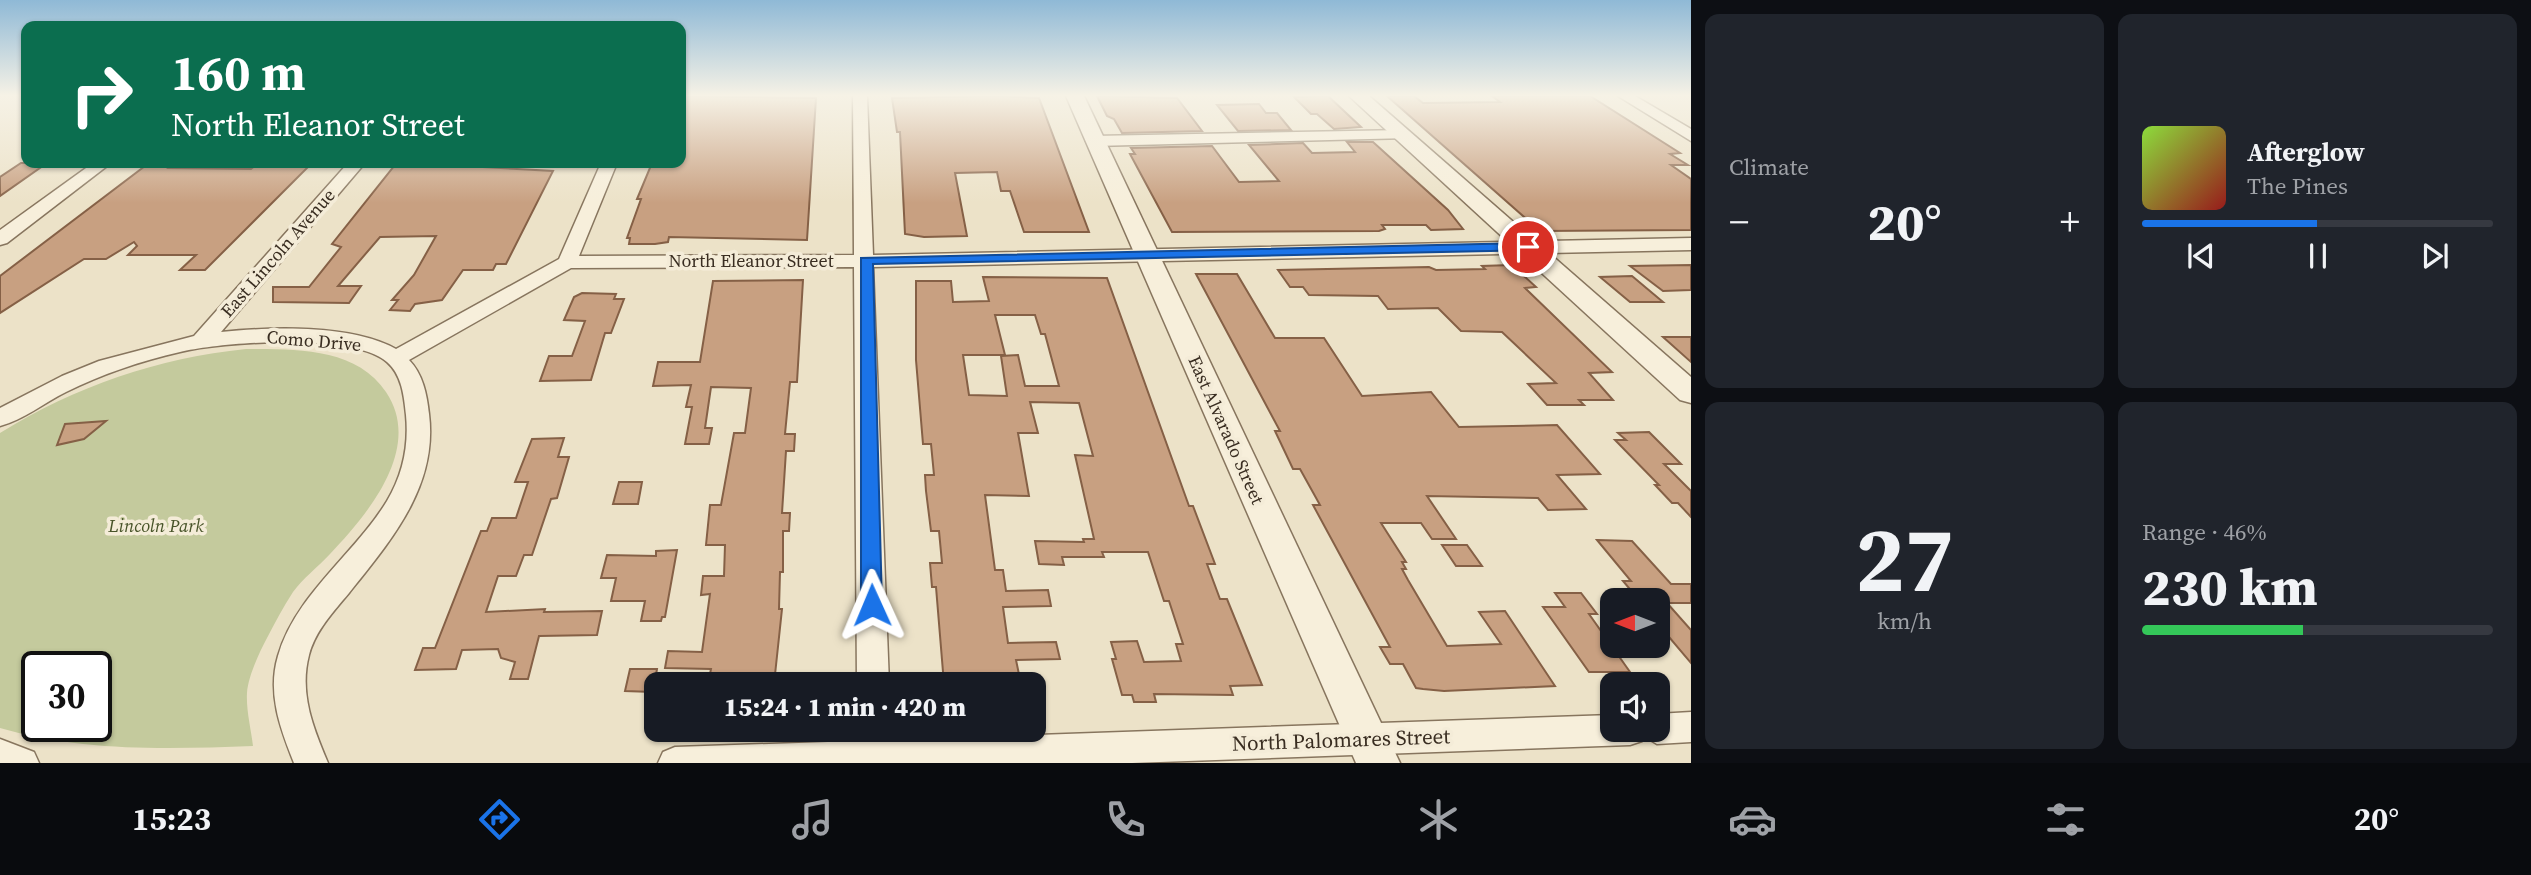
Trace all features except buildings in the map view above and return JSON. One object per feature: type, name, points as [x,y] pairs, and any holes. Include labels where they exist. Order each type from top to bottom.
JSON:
[{"type":"street","points":[[861,132],[873,672]]},
{"type":"street","name":"East Alvarado Street","points":[[1090,132],[1373,751]]},
{"type":"street","points":[[1400,132],[1691,393]]},
{"type":"street","points":[[1094,141],[1404,135]]},
{"type":"street","points":[[0,239],[96,168]]},
{"type":"street","name":"East Lincoln Avenue","points":[[199,344],[353,168]]},
{"type":"street","points":[[311,763],[296,729],[287,691],[293,653],[316,611],[386,526],[419,454],[415,387],[398,357],[567,262],[607,168]]},
{"type":"street","name":"North Eleanor Street","points":[[567,262],[866,261],[1146,253],[1691,244]]},
{"type":"street","name":"Como Drive","points":[[0,418],[72,378],[117,361],[241,337],[297,337],[366,345],[398,357]]},
{"type":"street","points":[[1670,728],[1691,727]]},
{"type":"street","name":"North Palomares Street","points":[[675,763],[874,750],[1373,751],[1600,732]]},
{"type":"street","points":[[0,755],[22,763]]},
{"type":"green space","name":"Lincoln Park","points":[[246,349],[284,349],[323,354],[358,366],[373,377],[386,392],[396,413],[398,435],[395,458],[386,479],[360,520],[293,592],[261,651],[247,693],[253,746],[158,748],[70,742],[112,742],[112,651],[21,651],[21,733],[0,728],[0,433],[88,388],[181,359]]},
{"type":"route","points":[[872,605],[866,261],[1528,247]]}]
